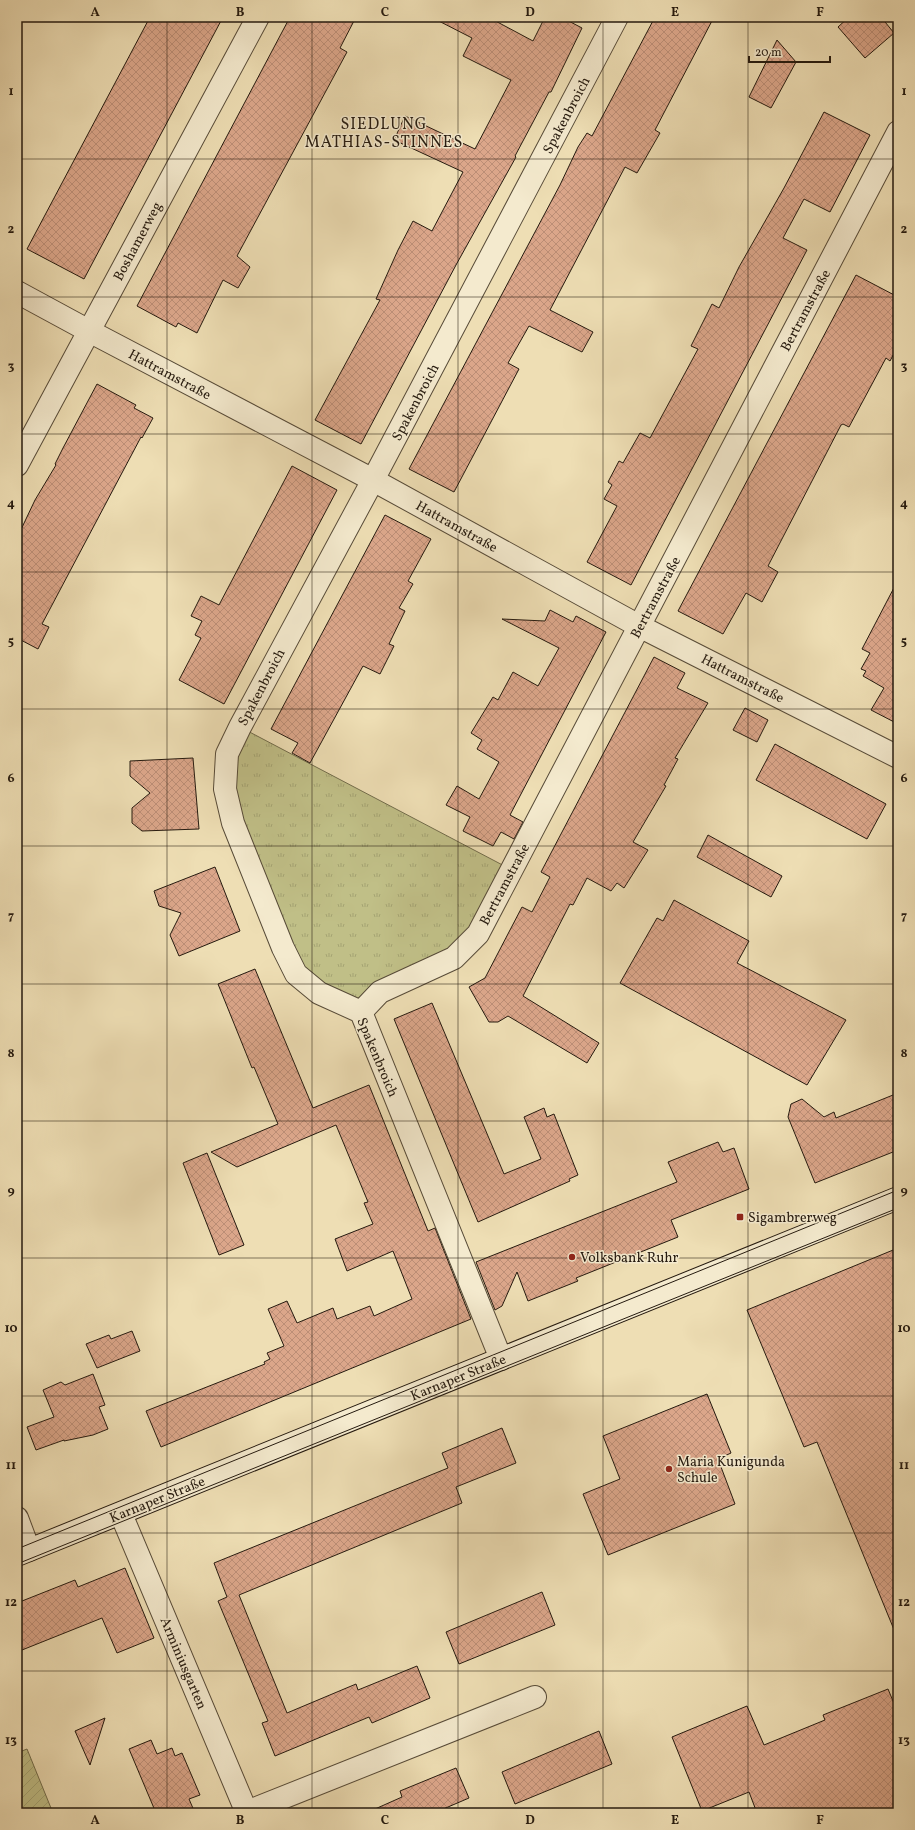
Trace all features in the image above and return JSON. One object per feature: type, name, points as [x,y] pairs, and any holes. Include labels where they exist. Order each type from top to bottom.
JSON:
[{"type":"street","name":"Boshamerweg","points":[[17,465],[258,17]]},
{"type":"street","name":"Spakenbroich","points":[[501,1359],[361,1012],[319,993],[296,974],[282,948],[233,823],[225,789],[227,754],[617,17]]},
{"type":"street","name":"Bertramstraße","points":[[361,1012],[380,992],[454,958],[478,934],[898,132]]},
{"type":"street","name":"Hattramstraße","points":[[17,292],[88,332],[373,480],[640,626],[898,756]]},
{"type":"street","name":"Karnaper Straße","points":[[23,1553],[898,1198]]},
{"type":"street","name":"Arminiusgarten","points":[[121,1514],[247,1813],[535,1696]]},
{"type":"street","points":[[17,1518],[23,1553]]},
{"type":"green space","points":[[240,727],[512,870],[478,934],[361,1012],[296,974],[233,823]]},
{"type":"green space","points":[[27,1749],[53,1813],[17,1813],[17,1753]]},
{"type":"building","points":[[150,17],[223,17],[84,279],[27,249]]},
{"type":"building","points":[[290,17],[356,17],[340,48],[347,52],[237,256],[250,267],[238,288],[223,280],[197,333],[178,323],[176,327],[137,306]]},
{"type":"building","points":[[431,17],[488,17],[533,41],[545,17],[561,17],[582,28],[551,92],[549,92],[515,156],[516,157],[456,265],[361,444],[315,420],[380,300],[376,299],[413,221],[432,231],[463,172],[394,140],[405,116],[475,149],[511,80],[463,56],[472,38]]},
{"type":"building","points":[[655,17],[714,17],[655,130],[660,133],[637,173],[625,167],[550,310],[593,332],[582,352],[529,326],[508,363],[519,369],[454,492],[409,469],[560,185],[578,147],[587,133],[592,136]]},
{"type":"building","points":[[849,17],[881,17],[894,33],[865,58],[838,27]]},
{"type":"building","points":[[777,40],[796,62],[771,108],[749,97]]},
{"type":"building","points":[[824,112],[870,135],[830,212],[804,199],[783,238],[807,250],[631,585],[587,562],[617,506],[604,499],[612,485],[608,482],[619,461],[623,463],[640,433],[650,438],[698,349],[691,346],[712,304],[719,308],[739,267],[784,188]]},
{"type":"building","points":[[856,275],[898,297],[898,346],[890,361],[886,358],[849,427],[843,424],[841,425],[768,566],[778,572],[762,602],[746,593],[723,634],[678,611]]},
{"type":"building","points":[[97,384],[136,405],[134,408],[153,418],[142,438],[141,437],[42,624],[49,627],[38,649],[17,638],[17,538],[35,500],[56,465],[55,464],[63,448]]},
{"type":"building","points":[[292,466],[337,490],[224,704],[179,680],[201,638],[195,635],[202,621],[191,616],[201,596],[219,605]]},
{"type":"building","points":[[385,515],[431,539],[408,581],[413,584],[399,608],[405,611],[389,644],[394,646],[380,674],[363,666],[310,763],[292,753],[298,743],[271,729]]},
{"type":"building","points":[[898,580],[898,724],[871,710],[884,688],[863,676],[866,671],[861,669],[870,653],[862,649]]},
{"type":"building","points":[[550,610],[573,622],[576,616],[606,632],[510,815],[523,822],[514,839],[501,832],[493,846],[463,831],[470,817],[446,805],[457,786],[479,799],[499,762],[477,749],[482,740],[471,733],[493,697],[498,700],[513,672],[538,686],[559,648],[502,619],[545,621]]},
{"type":"building","points":[[654,657],[685,673],[677,688],[708,703],[675,758],[678,759],[664,785],[666,786],[633,842],[648,850],[624,888],[617,883],[611,891],[587,878],[573,905],[570,904],[523,996],[599,1043],[587,1063],[508,1016],[498,1022],[489,1022],[469,987],[485,978],[522,907],[532,912],[550,877],[541,872]]},
{"type":"building","points":[[745,708],[768,720],[757,742],[733,730]]},
{"type":"building","points":[[775,744],[886,804],[867,839],[756,780]]},
{"type":"building","points":[[193,758],[199,829],[142,831],[132,823],[132,808],[150,793],[130,776],[130,761]]},
{"type":"building","points":[[708,835],[782,876],[771,897],[697,857]]},
{"type":"building","points":[[215,867],[240,931],[179,956],[170,935],[181,913],[159,906],[154,891]]},
{"type":"building","points":[[674,900],[749,941],[737,963],[846,1020],[807,1085],[620,983],[657,918],[663,921]]},
{"type":"building","points":[[255,969],[313,1108],[369,1085],[428,1231],[435,1228],[471,1319],[161,1447],[146,1411],[265,1364],[264,1362],[270,1359],[267,1353],[284,1346],[268,1309],[287,1301],[297,1323],[333,1308],[337,1319],[370,1306],[374,1316],[412,1299],[393,1251],[347,1271],[335,1239],[373,1224],[364,1203],[368,1202],[336,1125],[237,1167],[211,1152],[278,1124],[254,1067],[252,1068],[218,984]]},
{"type":"building","points":[[432,1003],[504,1174],[541,1159],[524,1117],[544,1108],[547,1117],[554,1114],[578,1175],[569,1179],[570,1181],[478,1222],[394,1019]]},
{"type":"building","points":[[898,1093],[898,1150],[815,1183],[788,1117],[791,1104],[802,1099],[824,1117],[834,1112],[836,1118]]},
{"type":"building","points":[[718,1142],[723,1152],[734,1148],[749,1189],[671,1220],[678,1237],[576,1278],[578,1281],[528,1301],[517,1272],[502,1306],[495,1310],[476,1262],[677,1182],[668,1162]]},
{"type":"building","points":[[207,1153],[244,1245],[219,1255],[183,1163]]},
{"type":"building","points":[[898,1248],[897,1637],[817,1442],[804,1447],[747,1310]]},
{"type":"building","points":[[132,1331],[140,1351],[97,1368],[86,1344],[109,1335],[111,1339]]},
{"type":"building","points":[[93,1374],[105,1405],[99,1407],[108,1429],[93,1435],[64,1440],[36,1450],[27,1427],[54,1417],[43,1390],[61,1382],[65,1385]]},
{"type":"building","name":"Maria Kunigunda Schule","points":[[707,1394],[731,1453],[718,1459],[735,1504],[608,1555],[583,1494],[620,1479],[603,1436]]},
{"type":"building","points":[[502,1428],[516,1463],[456,1487],[462,1503],[239,1595],[287,1713],[356,1684],[358,1690],[417,1666],[430,1698],[372,1723],[369,1717],[275,1756],[262,1723],[268,1721],[218,1601],[227,1597],[214,1563],[448,1468],[442,1453]]},
{"type":"building","points":[[125,1568],[154,1638],[117,1653],[102,1618],[17,1652],[17,1603],[75,1580],[78,1587]]},
{"type":"building","points":[[542,1592],[555,1625],[459,1664],[446,1632]]},
{"type":"building","points":[[888,1689],[898,1713],[898,1813],[757,1813],[749,1792],[702,1811],[672,1737],[747,1706],[764,1745],[825,1720],[823,1715]]},
{"type":"building","points":[[105,1718],[90,1765],[75,1731]]},
{"type":"building","points":[[599,1731],[612,1764],[515,1804],[502,1772]]},
{"type":"building","points":[[151,1740],[157,1754],[172,1748],[175,1756],[182,1753],[200,1795],[189,1799],[195,1813],[156,1813],[129,1749]]},
{"type":"building","points":[[456,1768],[469,1798],[434,1813],[366,1813],[402,1797],[400,1791]]},
{"type":"tram line","points":[[17,1549],[898,1190]]},
{"type":"tram line","points":[[17,1564],[898,1208]]},
{"type":"place","name":"Sigambrerweg","points":[[740,1217]]},
{"type":"place","name":"Volksbank Ruhr","points":[[572,1257]]},
{"type":"place","name":"Maria Kunigunda Schule","points":[[669,1469]]},
{"type":"district","name":"SIEDLUNG MATHIAS-STINNES","points":[[384,132]]}]
